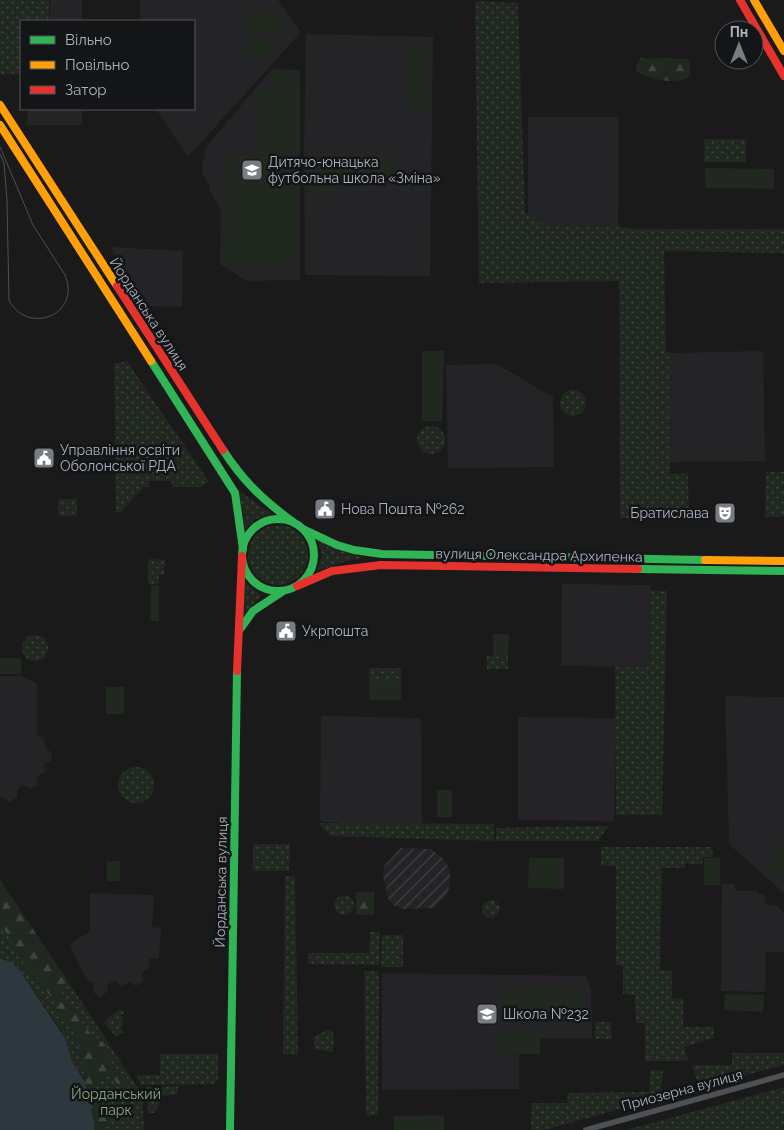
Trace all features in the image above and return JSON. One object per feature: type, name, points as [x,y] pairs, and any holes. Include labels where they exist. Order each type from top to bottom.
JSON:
[{"type":"main road","points":[[740,0],[784,76]]},
{"type":"main road","points":[[754,0],[784,51]]},
{"type":"main road","name":"Йорданська вулиця","points":[[0,105],[235,469],[258,496],[293,522]]},
{"type":"main road","name":"Йорданська вулиця","points":[[0,124],[235,493],[242,552],[238,634],[230,1130]]},
{"type":"main road","points":[[278,519],[293,522],[303,529],[312,542],[314,559],[309,575],[297,586],[285,591],[272,591],[255,583],[244,568],[242,552],[248,536],[258,525],[278,519]]},
{"type":"main road","name":"вулиця Олександра Архипенка","points":[[303,529],[337,545],[354,550],[382,554],[784,561]]},
{"type":"main road","name":"вулиця Олександра Архипенка","points":[[297,586],[332,572],[381,565],[784,571]]},
{"type":"main road","name":"Йорданська вулиця","points":[[238,634],[244,620],[255,608],[285,591]]},
{"type":"street","name":"Приозерна вулиця","points":[[586,1130],[784,1076]]},
{"type":"shaded area","points":[[50,0],[82,0],[82,20],[50,20]]},
{"type":"shaded area","points":[[140,0],[278,0],[301,32],[188,157],[157,110],[195,110],[195,20],[140,20]]},
{"type":"shaded area","points":[[306,34],[433,37],[430,276],[305,275],[304,152]]},
{"type":"shaded area","name":"Дитячо-юнацька футбольна школа «Зміна»","points":[[272,69],[300,70],[300,280],[246,281],[220,264],[221,210],[209,189],[209,183],[206,183],[206,177],[203,176],[202,160],[205,160],[205,148]]},
{"type":"shaded area","points":[[28,110],[82,110],[82,125],[27,125]]},
{"type":"shaded area","points":[[528,117],[619,117],[618,227],[547,226],[528,213]]},
{"type":"shaded area","points":[[110,247],[183,251],[182,307],[146,306]]},
{"type":"shaded area","points":[[763,351],[765,461],[670,462],[672,353]]},
{"type":"shaded area","points":[[497,364],[553,397],[554,467],[448,468],[446,365]]},
{"type":"shaded area","points":[[562,584],[651,585],[650,667],[561,666]]},
{"type":"shaded area","points":[[0,676],[21,676],[37,684],[37,734],[44,739],[45,748],[51,752],[52,760],[44,764],[45,772],[37,776],[37,785],[31,789],[24,785],[18,789],[17,797],[10,802],[2,797],[0,798]]},
{"type":"shaded area","points":[[725,696],[784,697],[784,893],[730,845],[729,842]]},
{"type":"shaded area","points":[[321,716],[421,718],[422,823],[419,825],[323,822],[320,819]]},
{"type":"shaded area","points":[[518,717],[616,718],[614,821],[518,820]]},
{"type":"shaded area","points":[[401,848],[431,849],[445,860],[450,872],[450,884],[447,895],[434,908],[403,909],[389,901],[383,875],[384,866]]},
{"type":"shaded area","points":[[722,884],[733,884],[737,891],[757,891],[757,894],[765,894],[765,904],[776,905],[784,913],[784,952],[766,952],[765,992],[721,991]]},
{"type":"shaded area","points":[[90,894],[151,895],[154,897],[152,927],[161,928],[159,958],[149,959],[149,968],[142,972],[143,981],[136,986],[129,982],[122,986],[116,981],[108,984],[107,992],[100,997],[93,992],[94,984],[86,979],[70,946],[75,940],[90,932]]},
{"type":"shaded area","points":[[0,958],[18,968],[65,1038],[72,1061],[85,1082],[94,1130],[0,1130]]},
{"type":"shaded area","name":"Школа №232","points":[[382,973],[586,976],[591,990],[592,1038],[540,1038],[540,1054],[519,1054],[519,1089],[382,1090]]},
{"type":"green space","points":[[0,0],[49,0],[49,20],[20,20],[20,75],[0,74]]},
{"type":"green space","points":[[475,1],[518,3],[525,214],[528,213],[547,226],[635,229],[784,229],[784,253],[664,251],[666,352],[672,353],[670,474],[688,473],[689,519],[620,518],[619,281],[479,283]]},
{"type":"green space","points":[[244,12],[284,12],[284,32],[244,32]]},
{"type":"green space","points":[[274,37],[275,56],[246,57],[246,38]]},
{"type":"green space","points":[[408,43],[430,43],[430,82],[420,83],[429,83],[429,108],[407,108]]},
{"type":"green space","points":[[640,58],[687,59],[690,61],[690,76],[678,81],[650,77],[637,72],[636,67]]},
{"type":"green space","points":[[273,71],[298,71],[298,87],[273,87]]},
{"type":"green space","points":[[258,89],[300,89],[300,154],[257,154]]},
{"type":"green space","points":[[704,139],[746,139],[746,162],[704,162]]},
{"type":"green space","points":[[311,154],[332,154],[332,193],[311,193]]},
{"type":"green space","points":[[226,155],[299,156],[297,265],[224,264]]},
{"type":"green space","points":[[334,155],[364,155],[364,180],[333,180]]},
{"type":"green space","points":[[366,156],[394,156],[394,180],[366,180]]},
{"type":"green space","points":[[705,168],[774,169],[774,189],[705,188]]},
{"type":"green space","points":[[422,351],[444,351],[442,421],[422,421]]},
{"type":"green space","points":[[127,361],[209,482],[200,487],[172,487],[172,481],[149,481],[149,487],[144,487],[121,512],[116,512],[114,364]]},
{"type":"green space","points":[[573,390],[582,394],[586,403],[582,412],[573,416],[564,412],[560,403],[564,394]]},
{"type":"green space","points":[[431,426],[441,430],[445,440],[441,450],[431,454],[421,450],[417,440],[421,430]]},
{"type":"green space","points":[[766,472],[784,472],[784,517],[765,517]]},
{"type":"green space","points":[[238,490],[272,514],[256,519],[244,530],[244,515]]},
{"type":"green space","points":[[58,499],[77,499],[77,516],[58,516]]},
{"type":"green space","points":[[278,525],[294,530],[299,534],[303,539],[308,555],[303,571],[299,576],[294,580],[278,585],[262,580],[257,576],[253,571],[248,555],[253,539],[257,534],[262,530]]},
{"type":"green space","points":[[317,540],[364,558],[347,561],[317,571],[322,555]]},
{"type":"green space","points":[[148,559],[165,560],[164,575],[159,575],[159,584],[148,584]]},
{"type":"green space","points":[[244,581],[261,596],[242,618]]},
{"type":"green space","points":[[151,585],[159,586],[159,621],[150,621]]},
{"type":"green space","points":[[651,591],[667,591],[662,815],[616,815],[615,667],[650,667]]},
{"type":"green space","points":[[493,634],[509,634],[508,656],[493,656]]},
{"type":"green space","points":[[35,635],[44,639],[48,648],[44,657],[35,661],[26,657],[22,648],[26,639]]},
{"type":"green space","points":[[487,656],[508,656],[508,669],[487,669]]},
{"type":"green space","points":[[0,658],[21,658],[21,674],[0,674]]},
{"type":"green space","points":[[369,668],[401,668],[401,682],[369,682]]},
{"type":"green space","points":[[369,682],[401,682],[401,700],[369,700]]},
{"type":"green space","points":[[106,687],[124,687],[124,714],[106,714]]},
{"type":"green space","points":[[136,767],[143,768],[149,772],[153,778],[153,792],[149,798],[143,802],[136,803],[129,802],[123,798],[119,792],[118,785],[119,778],[123,772],[129,768]]},
{"type":"green space","points":[[437,790],[452,790],[452,817],[437,817]]},
{"type":"green space","points":[[318,823],[494,824],[494,841],[330,836]]},
{"type":"green space","points":[[608,826],[598,841],[496,841],[496,828]]},
{"type":"green space","points":[[253,844],[290,844],[289,871],[253,871]]},
{"type":"green space","points":[[784,845],[784,882],[766,866]]},
{"type":"green space","points":[[601,847],[712,847],[713,857],[703,857],[702,864],[685,864],[685,868],[662,868],[660,970],[672,971],[672,998],[683,999],[683,1027],[714,1027],[714,1038],[684,1047],[688,1061],[645,1061],[645,1023],[636,1023],[635,995],[623,994],[623,966],[616,965],[616,866],[601,866]]},
{"type":"green space","points":[[529,858],[564,858],[564,889],[528,888]]},
{"type":"green space","points":[[704,858],[720,858],[720,885],[704,885]]},
{"type":"green space","points":[[107,861],[120,861],[120,881],[107,881]]},
{"type":"green space","points":[[285,876],[295,876],[298,1055],[283,1054]]},
{"type":"green space","name":"Йорданський парк","points":[[0,880],[142,1095],[144,1130],[94,1130],[84,1078],[72,1061],[63,1033],[18,968],[0,958]]},
{"type":"green space","points":[[0,880],[64,976],[66,987],[59,997],[69,1005],[92,1036],[106,1046],[110,1053],[110,1065],[128,1080],[130,1085],[124,1090],[110,1073],[105,1075],[96,1086],[109,1118],[106,1130],[94,1130],[84,1078],[87,1074],[82,1062],[77,1038],[65,1021],[55,1000],[24,964],[0,921]]},
{"type":"green space","points":[[356,892],[374,892],[374,915],[356,915]]},
{"type":"green space","points":[[344,895],[351,898],[354,905],[351,912],[344,915],[337,912],[334,905],[337,898]]},
{"type":"green space","points":[[487,900],[495,900],[500,905],[498,916],[487,918],[482,913],[482,905]]},
{"type":"green space","points":[[370,932],[380,932],[379,965],[308,964],[308,953],[369,953]]},
{"type":"green space","points":[[382,935],[403,935],[403,967],[381,967]]},
{"type":"green space","points":[[364,971],[379,971],[378,1115],[366,1116]]},
{"type":"green space","points":[[554,987],[574,989],[582,995],[585,1007],[581,1015],[572,1019],[522,1020],[510,1018],[502,1011],[501,1001],[506,993],[516,988]]},
{"type":"green space","points":[[725,994],[764,995],[763,1012],[724,1010]]},
{"type":"green space","points":[[120,1009],[124,1013],[121,1016],[124,1020],[121,1022],[124,1025],[121,1028],[123,1032],[116,1037],[104,1022]]},
{"type":"green space","points":[[595,1022],[611,1022],[612,1039],[595,1039]]},
{"type":"green space","points":[[330,1029],[334,1035],[333,1052],[315,1049],[313,1037]]},
{"type":"green space","points":[[497,1032],[540,1032],[540,1054],[497,1054]]},
{"type":"green space","points":[[732,1053],[784,1053],[784,1065],[699,1087],[692,1065],[732,1065]]},
{"type":"green space","points":[[160,1054],[218,1054],[218,1080],[214,1084],[141,1085],[137,1075],[160,1075]]},
{"type":"green space","points":[[650,1070],[663,1070],[660,1098],[544,1130],[531,1130],[532,1103],[567,1103],[568,1093],[649,1092]]},
{"type":"green space","points":[[178,1086],[177,1094],[164,1096],[154,1113],[148,1113],[147,1087]]},
{"type":"green space","points":[[784,1087],[784,1130],[626,1130]]},
{"type":"green space","points":[[444,1115],[444,1130],[394,1130],[394,1116]]},
{"type":"tram line","points":[[0,147],[33,225],[65,275],[68,289],[66,301],[59,310],[50,316],[28,317],[17,311],[9,300],[7,201],[4,163],[0,154]]},
{"type":"traffic: fast","points":[[151,361],[235,493],[243,549]]},
{"type":"traffic: fast","points":[[223,450],[254,489],[293,522]]},
{"type":"traffic: fast","points":[[278,519],[292,522],[304,529],[311,541],[314,555],[311,569],[304,581],[292,588],[278,591],[264,588],[252,581],[245,569],[242,555],[245,541],[252,529],[264,522],[278,519]]},
{"type":"traffic: fast","points":[[303,529],[337,545],[354,550],[382,554],[705,560]]},
{"type":"traffic: fast","points":[[638,569],[784,571]]},
{"type":"traffic: fast","points":[[241,628],[253,611],[282,592]]},
{"type":"traffic: fast","points":[[230,1130],[237,671]]},
{"type":"traffic: slow","points":[[754,0],[784,51]]},
{"type":"traffic: slow","points":[[0,105],[117,286]]},
{"type":"traffic: slow","points":[[0,125],[151,361]]},
{"type":"traffic: slow","points":[[705,560],[784,561]]},
{"type":"traffic: jam","points":[[740,0],[784,76]]},
{"type":"traffic: jam","points":[[117,286],[223,450]]},
{"type":"traffic: jam","points":[[237,671],[242,556]]},
{"type":"traffic: jam","points":[[297,586],[332,571],[381,565],[638,569]]},
{"type":"place","name":"Дитячо-юнацька футбольна школа «Зміна»","points":[[252,170]]},
{"type":"place","name":"Управління освіти Оболонської РДА","points":[[44,458]]},
{"type":"place","name":"Нова Пошта №262","points":[[325,509]]},
{"type":"place","name":"Братислава","points":[[725,513]]},
{"type":"place","name":"Укрпошта","points":[[286,631]]},
{"type":"place","name":"Школа №232","points":[[487,1014]]}]
